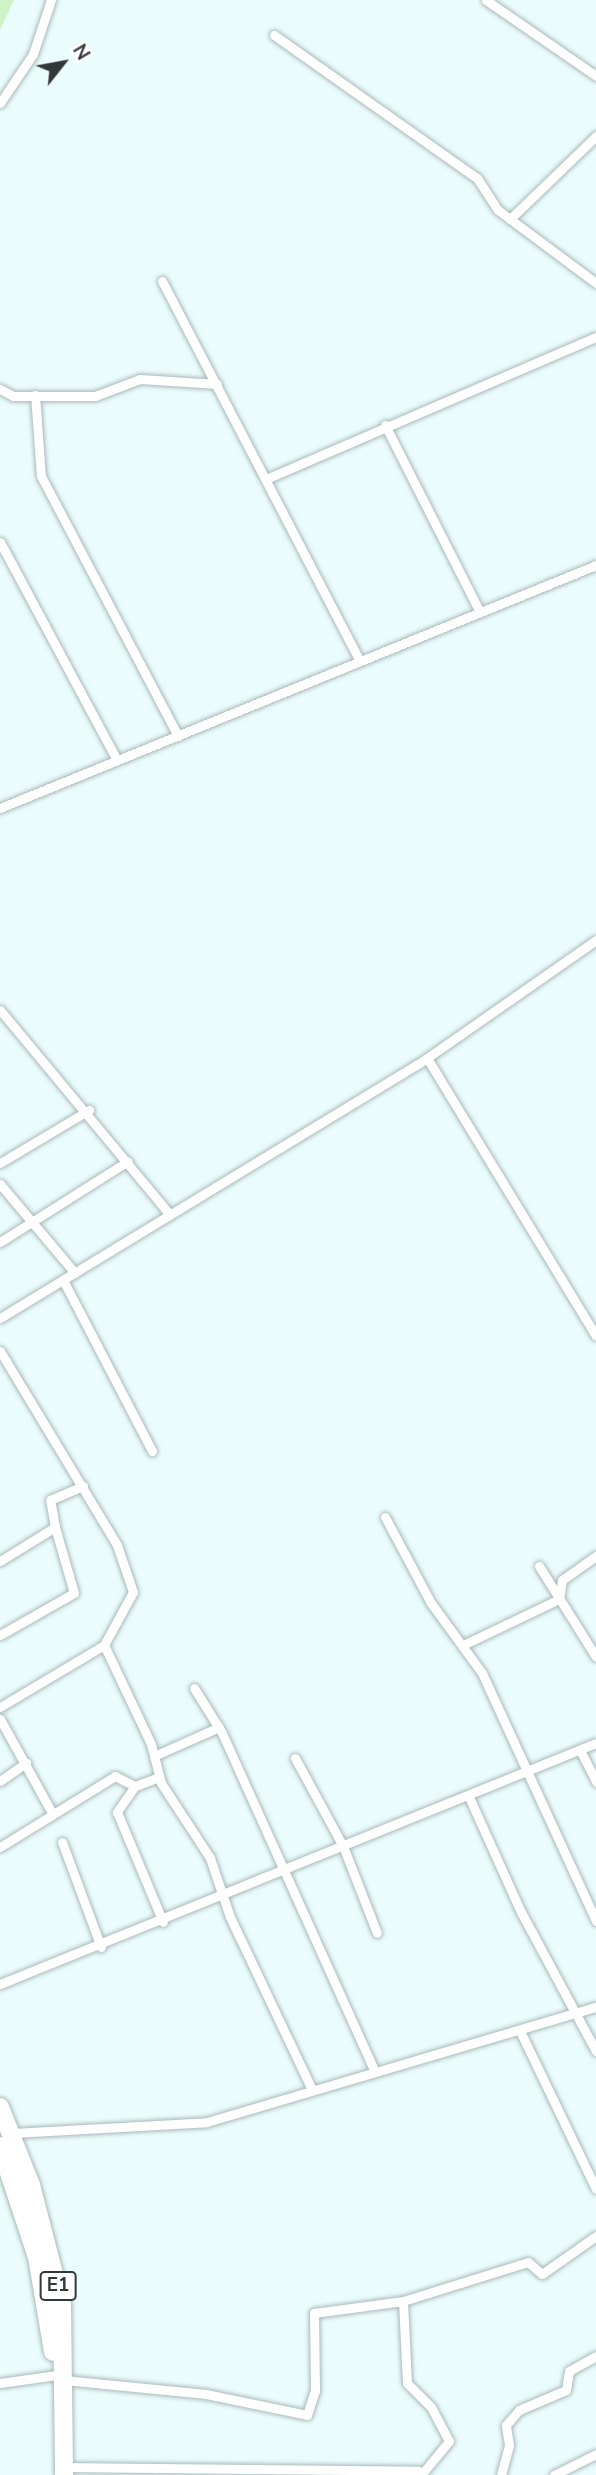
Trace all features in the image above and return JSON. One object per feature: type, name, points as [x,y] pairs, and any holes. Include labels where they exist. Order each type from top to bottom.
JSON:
[{"type":"highway","name":"E1","points":[[0,2107],[6,2140],[62,2305],[60,2473]]},
{"type":"street","points":[[0,103],[33,54],[51,0]]},
{"type":"street","points":[[486,0],[596,76]]},
{"type":"street","points":[[274,35],[477,178],[510,219],[596,283]]},
{"type":"street","points":[[510,219],[596,136]]},
{"type":"street","points":[[162,281],[268,478],[360,661]]},
{"type":"street","points":[[268,478],[385,425],[596,337]]},
{"type":"street","points":[[0,389],[35,395],[95,396],[140,379],[217,384]]},
{"type":"street","points":[[35,395],[41,476],[178,736]]},
{"type":"street","points":[[385,425],[480,612]]},
{"type":"street","points":[[0,542],[117,760]]},
{"type":"street","points":[[0,808],[596,565]]},
{"type":"street","points":[[0,1318],[426,1058],[596,940]]},
{"type":"street","points":[[0,1010],[89,1110],[170,1215]]},
{"type":"street","points":[[426,1058],[596,1336]]},
{"type":"street","points":[[0,1163],[89,1110]]},
{"type":"street","points":[[0,1242],[128,1161]]},
{"type":"street","points":[[0,1184],[75,1273]]},
{"type":"street","points":[[63,1280],[152,1451]]},
{"type":"street","points":[[0,1350],[117,1545],[133,1592],[104,1645],[0,1707]]},
{"type":"street","points":[[0,1635],[74,1593],[50,1500],[82,1486]]},
{"type":"street","points":[[385,1517],[431,1603],[463,1645],[596,1921]]},
{"type":"street","points":[[0,1561],[55,1527]]},
{"type":"street","points":[[559,1599],[562,1580],[596,1556]]},
{"type":"street","points":[[539,1566],[596,1657]]},
{"type":"street","points":[[463,1645],[559,1599]]},
{"type":"street","points":[[104,1645],[154,1756],[159,1777],[209,1858],[312,2090]]},
{"type":"street","points":[[194,1688],[219,1727],[280,1870],[374,2069]]},
{"type":"street","points":[[0,1719],[52,1813]]},
{"type":"street","points":[[154,1756],[219,1727]]},
{"type":"street","points":[[0,1984],[163,1922],[280,1870],[469,1797],[596,1743]]},
{"type":"street","points":[[580,1750],[596,1782]]},
{"type":"street","points":[[295,1758],[343,1846],[377,1933]]},
{"type":"street","points":[[0,1781],[26,1763]]},
{"type":"street","points":[[0,1847],[115,1776],[135,1786]]},
{"type":"street","points":[[159,1777],[135,1786],[117,1812],[163,1922]]},
{"type":"street","points":[[469,1797],[596,2051]]},
{"type":"street","points":[[62,1842],[101,1947]]},
{"type":"street","points":[[6,2140],[207,2122],[374,2069],[520,2031],[596,2007]]},
{"type":"street","points":[[520,2031],[596,2189]]},
{"type":"street","points":[[0,2383],[60,2377],[206,2394],[307,2414],[315,2390],[314,2313],[403,2301],[528,2262],[542,2274],[596,2236]]},
{"type":"street","points":[[60,2473],[419,2473],[449,2441],[431,2407],[407,2383],[403,2301]]},
{"type":"street","points":[[501,2475],[509,2445],[506,2425],[519,2410],[566,2390],[569,2371],[596,2356]]},
{"type":"street","points":[[554,2475],[596,2454]]},
{"type":"green space","points":[[0,0],[14,0],[0,30]]}]
